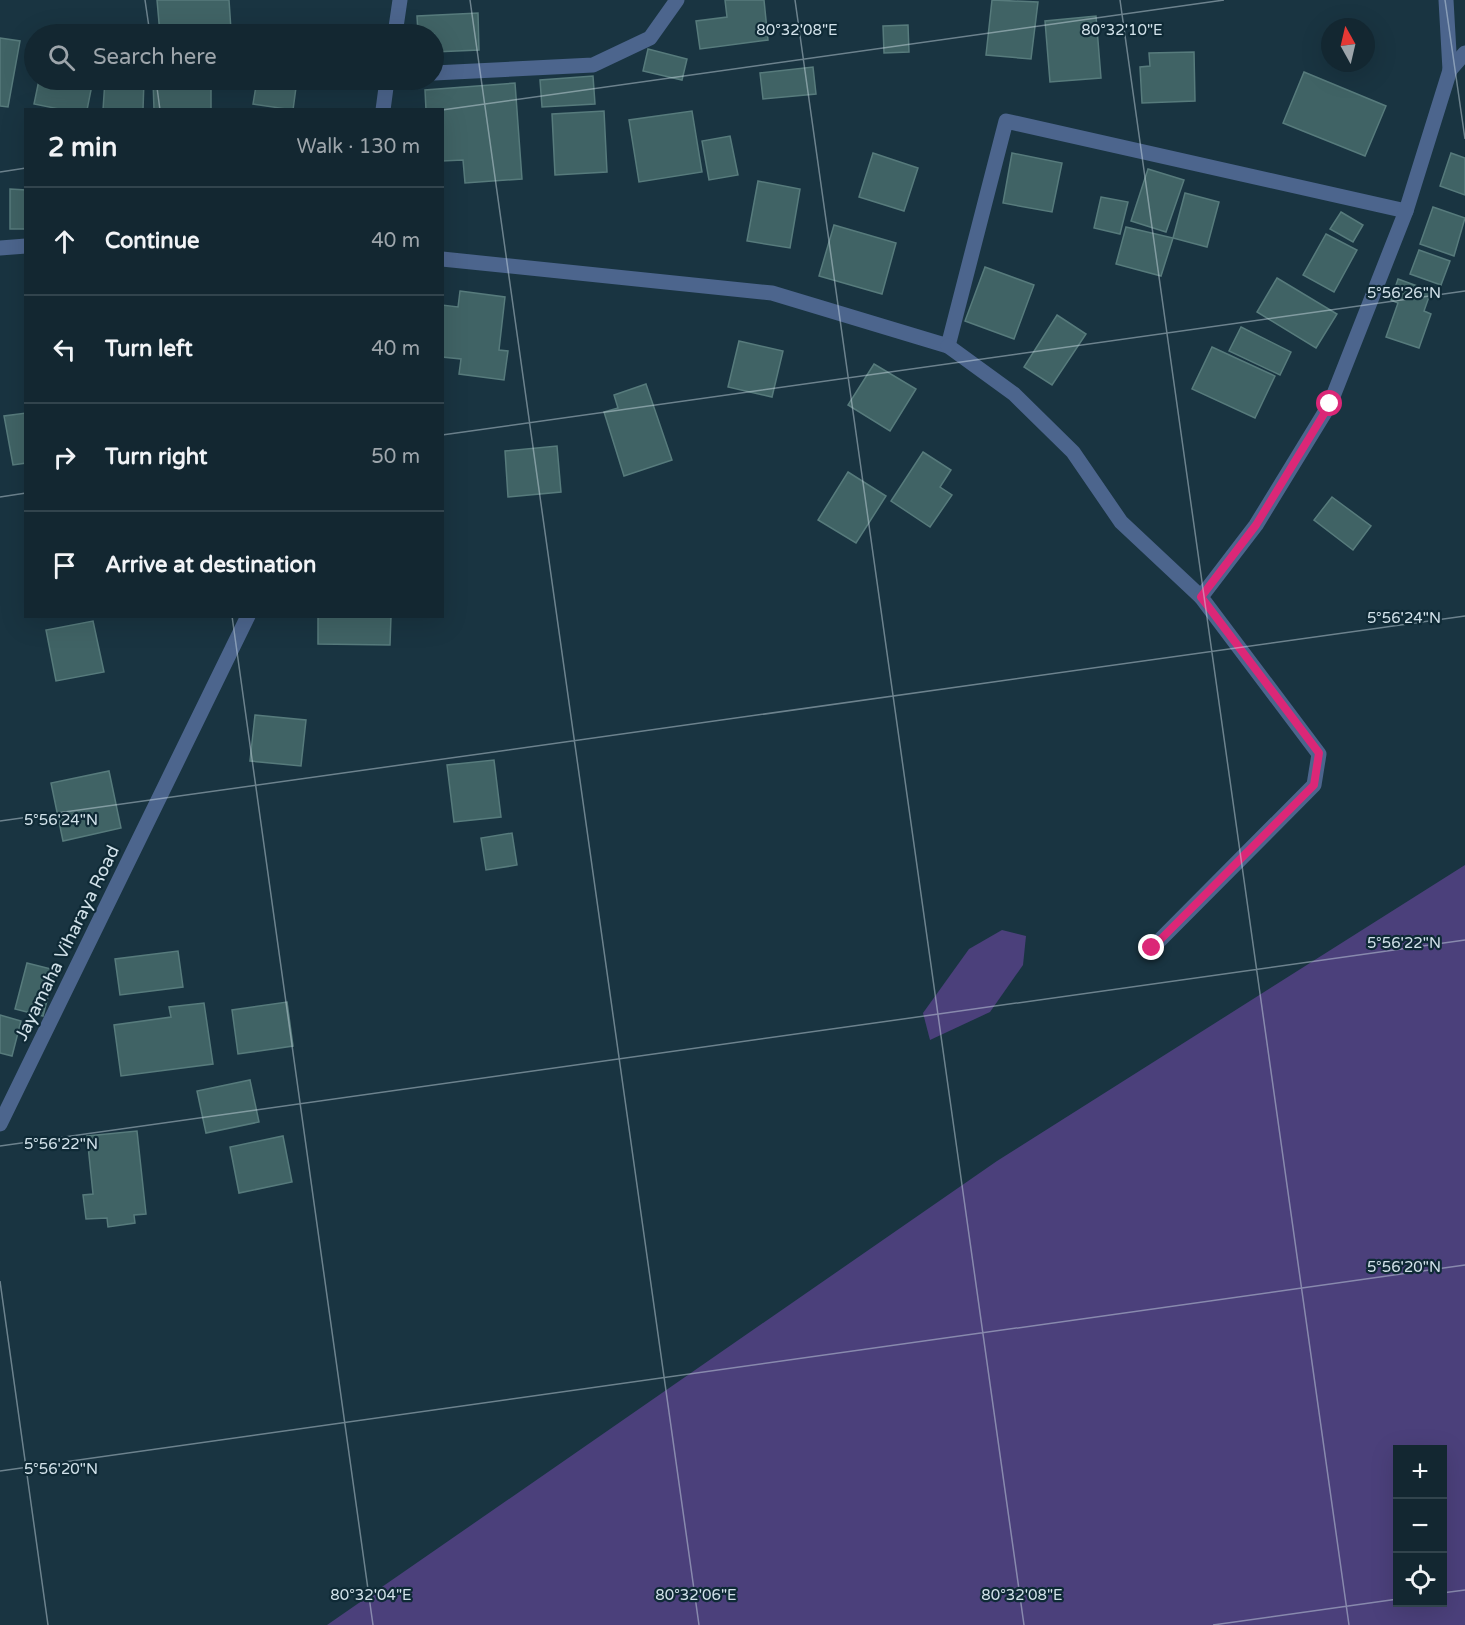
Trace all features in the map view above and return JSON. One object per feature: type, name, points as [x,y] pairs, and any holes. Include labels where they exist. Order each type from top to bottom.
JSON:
[{"type":"street","points":[[396,24],[400,0]]},
{"type":"street","points":[[444,72],[593,65],[650,38],[677,0]]},
{"type":"street","points":[[1201,597],[1256,525],[1330,404],[1406,211],[1450,70],[1446,0]]},
{"type":"street","points":[[1450,70],[1465,53]]},
{"type":"street","points":[[383,108],[386,90]]},
{"type":"street","points":[[948,346],[1006,121],[1406,211]]},
{"type":"street","points":[[0,248],[24,246]]},
{"type":"street","points":[[444,259],[772,293],[948,346],[1014,394],[1073,452],[1121,522],[1201,597],[1319,753],[1314,785],[1152,948]]},
{"type":"street","name":"Jayamaha Viharaya Road","points":[[0,1124],[247,618]]},
{"type":"shaded area","points":[[1465,865],[1465,1625],[327,1625],[997,1161]]},
{"type":"shaded area","points":[[1002,930],[1026,936],[1023,965],[990,1012],[930,1040],[923,1013],[969,949]]},
{"type":"building","points":[[157,0],[229,0],[231,24],[159,24]]},
{"type":"building","points":[[725,0],[764,0],[768,40],[700,49],[696,21],[727,17]]},
{"type":"building","points":[[992,0],[1038,2],[1031,59],[986,55]]},
{"type":"building","points":[[478,13],[479,50],[444,52],[444,24],[417,24],[417,16]]},
{"type":"building","points":[[1096,16],[1101,78],[1050,82],[1045,21]]},
{"type":"building","points":[[908,25],[909,52],[884,53],[883,26]]},
{"type":"building","points":[[0,38],[20,41],[8,107],[0,106]]},
{"type":"building","points":[[648,49],[687,59],[682,80],[643,71]]},
{"type":"building","points":[[1194,52],[1195,101],[1142,103],[1140,67],[1150,66],[1149,53]]},
{"type":"building","points":[[813,67],[816,94],[763,99],[760,73]]},
{"type":"building","points":[[1304,72],[1386,106],[1365,156],[1283,123]]},
{"type":"building","points":[[593,76],[595,104],[542,107],[540,80]]},
{"type":"building","points":[[515,83],[522,179],[465,183],[463,160],[444,161],[444,108],[426,108],[425,90]]},
{"type":"building","points":[[37,90],[91,90],[87,108],[54,108],[34,104]]},
{"type":"building","points":[[104,90],[144,90],[143,108],[103,108]]},
{"type":"building","points":[[153,90],[211,90],[211,108],[154,108]]},
{"type":"building","points":[[255,90],[296,90],[293,108],[253,104]]},
{"type":"building","points":[[604,111],[607,172],[555,175],[552,114]]},
{"type":"building","points":[[692,111],[702,172],[639,182],[629,120]]},
{"type":"building","points":[[730,136],[738,175],[709,180],[702,141]]},
{"type":"building","points":[[873,153],[918,168],[904,211],[859,197]]},
{"type":"building","points":[[1012,153],[1062,163],[1052,212],[1003,203]]},
{"type":"building","points":[[1451,153],[1465,158],[1465,195],[1440,186]]},
{"type":"building","points":[[1148,169],[1184,180],[1166,232],[1131,221]]},
{"type":"building","points":[[758,181],[800,189],[790,248],[747,241]]},
{"type":"building","points":[[10,189],[24,190],[24,229],[10,229]]},
{"type":"building","points":[[1185,193],[1219,202],[1207,247],[1173,238]]},
{"type":"building","points":[[1101,197],[1128,202],[1120,234],[1094,228]]},
{"type":"building","points":[[1433,207],[1465,218],[1454,256],[1420,244]]},
{"type":"building","points":[[1341,212],[1363,225],[1353,242],[1330,229]]},
{"type":"building","points":[[834,225],[896,243],[882,294],[819,276]]},
{"type":"building","points":[[1126,227],[1173,238],[1161,276],[1116,264]]},
{"type":"building","points":[[1326,234],[1357,250],[1334,292],[1303,275]]},
{"type":"building","points":[[1419,250],[1450,261],[1441,285],[1410,274]]},
{"type":"building","points":[[985,267],[1034,285],[1014,339],[965,321]]},
{"type":"building","points":[[1277,278],[1337,314],[1316,348],[1257,312]]},
{"type":"building","points":[[1398,279],[1431,291],[1424,311],[1431,314],[1419,348],[1386,337],[1398,303],[1391,300]]},
{"type":"building","points":[[460,291],[505,297],[499,350],[508,351],[504,380],[459,374],[461,359],[444,357],[444,305],[458,307]]},
{"type":"building","points":[[1057,315],[1086,334],[1052,385],[1024,367]]},
{"type":"building","points":[[1241,327],[1291,352],[1280,375],[1229,351]]},
{"type":"building","points":[[739,341],[783,351],[772,397],[728,387]]},
{"type":"building","points":[[1212,347],[1275,376],[1255,418],[1192,389]]},
{"type":"building","points":[[874,364],[916,389],[890,431],[848,405]]},
{"type":"building","points":[[646,384],[672,460],[624,476],[604,412],[618,408],[614,395]]},
{"type":"building","points":[[24,413],[24,463],[13,465],[4,416]]},
{"type":"building","points":[[557,446],[561,492],[508,497],[505,451]]},
{"type":"building","points":[[923,452],[951,470],[940,487],[952,495],[930,527],[891,501]]},
{"type":"building","points":[[848,472],[886,496],[856,543],[818,520]]},
{"type":"building","points":[[1332,497],[1371,526],[1353,550],[1314,520]]},
{"type":"building","points":[[318,618],[391,618],[390,645],[318,644]]},
{"type":"building","points":[[93,621],[104,672],[56,681],[46,630]]},
{"type":"building","points":[[255,715],[306,720],[301,766],[250,761]]},
{"type":"building","points":[[494,760],[501,817],[454,822],[447,765]]},
{"type":"building","points":[[109,771],[121,828],[63,841],[51,783]]},
{"type":"building","points":[[512,833],[517,865],[486,870],[481,838]]},
{"type":"building","points":[[178,951],[183,987],[120,995],[115,959]]},
{"type":"building","points":[[27,963],[55,970],[43,1016],[15,1009]]},
{"type":"building","points":[[287,1002],[293,1046],[238,1054],[232,1010]]},
{"type":"building","points":[[204,1003],[213,1064],[121,1076],[114,1025],[171,1017],[169,1007]]},
{"type":"building","points":[[0,1015],[21,1021],[12,1056],[0,1053]]},
{"type":"building","points":[[250,1080],[259,1122],[206,1133],[197,1091]]},
{"type":"building","points":[[137,1131],[146,1214],[134,1215],[135,1223],[108,1227],[107,1218],[86,1219],[83,1195],[93,1194],[87,1136]]},
{"type":"building","points":[[283,1136],[292,1182],[239,1193],[230,1147]]},
{"type":"route","points":[[1152,948],[1314,785],[1319,753],[1201,597],[1256,525],[1330,404]]}]
